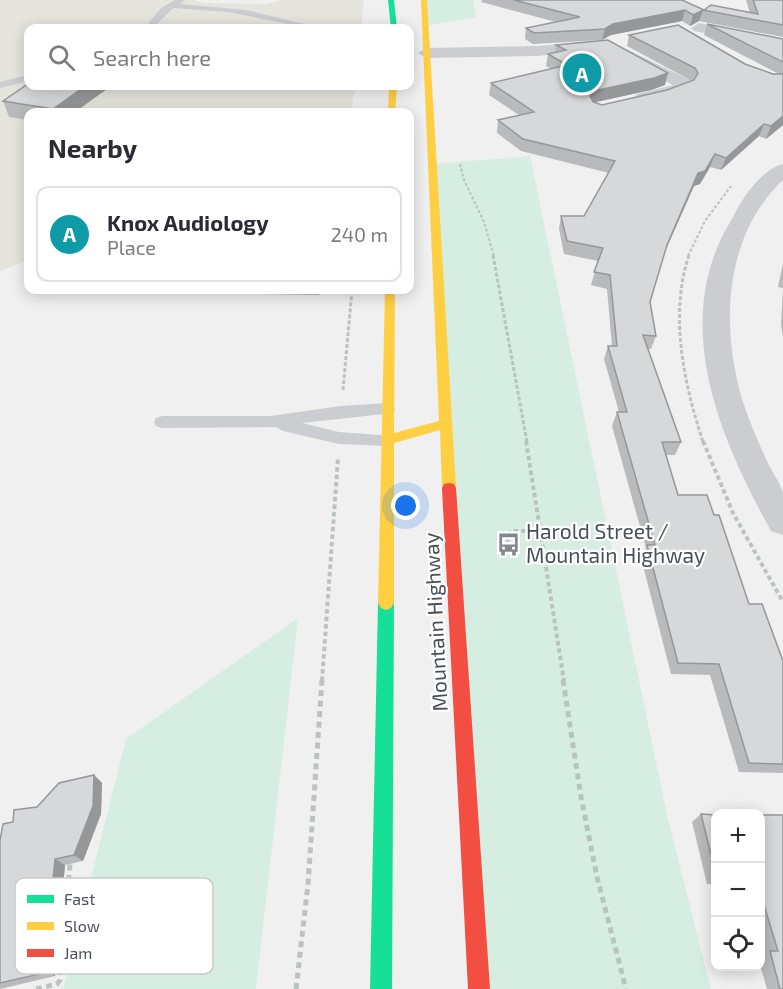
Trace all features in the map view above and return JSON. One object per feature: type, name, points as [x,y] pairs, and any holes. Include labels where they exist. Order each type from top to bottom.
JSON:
[{"type":"main road","points":[[391,0],[394,24]]},
{"type":"main road","name":"Mountain Highway","points":[[424,0],[445,424],[479,989]]},
{"type":"main road","points":[[392,108],[393,90]]},
{"type":"main road","points":[[381,989],[387,440],[393,411],[390,294]]},
{"type":"main road","points":[[422,418],[445,424]]},
{"type":"main road","points":[[387,440],[445,424]]},
{"type":"street","points":[[705,46],[688,29],[783,44]]},
{"type":"street","points":[[426,53],[537,51],[617,43],[684,84],[681,89],[627,101]]},
{"type":"street","points":[[783,170],[755,199],[736,227],[725,254],[717,285],[715,318],[719,360],[738,430],[751,463],[783,521]]},
{"type":"lane","points":[[152,24],[164,10],[181,0],[190,6]]},
{"type":"lane","points":[[173,6],[234,11],[297,24]]},
{"type":"lane","points":[[0,85],[24,79]]},
{"type":"lane","points":[[162,422],[270,422],[341,412],[393,411]]},
{"type":"lane","points":[[270,422],[339,438],[387,440]]},
{"type":"path","points":[[458,155],[464,180],[484,222],[497,269],[581,797],[597,877],[626,989]]},
{"type":"path","points":[[341,412],[352,294]]},
{"type":"path","points":[[296,989],[308,884],[329,615],[339,438]]},
{"type":"path","points":[[509,549],[507,535],[511,531],[540,531]]},
{"type":"path","points":[[69,878],[70,864]]},
{"type":"path","points":[[36,989],[57,984],[61,974]]},
{"type":"shaded area","points":[[0,0],[194,0],[204,3],[266,4],[283,0],[364,0],[361,24],[24,24],[24,90],[354,90],[352,108],[24,108],[24,262],[0,271]]},
{"type":"green space","points":[[424,0],[473,0],[476,17],[424,26]]},
{"type":"green space","points":[[530,156],[667,815],[711,989],[479,989],[432,164]]},
{"type":"green space","points":[[298,618],[256,989],[63,989],[67,974],[213,974],[213,878],[91,878],[126,739]]},
{"type":"building","points":[[514,0],[682,0],[704,10],[711,5],[758,14],[753,0],[783,0],[783,25],[703,10],[693,15],[685,10],[613,24],[605,29],[534,33],[526,28],[580,17]]},
{"type":"building","points":[[707,24],[783,39],[783,62]]},
{"type":"building","points":[[678,25],[745,64],[773,74],[783,74],[783,116],[771,126],[764,124],[726,158],[715,154],[705,171],[698,173],[667,245],[650,302],[656,336],[643,335],[681,442],[662,442],[678,495],[707,495],[714,515],[719,515],[749,604],[762,604],[783,661],[783,764],[749,763],[719,664],[678,663],[647,545],[655,545],[617,412],[627,412],[608,346],[617,346],[610,275],[594,272],[603,248],[567,241],[561,216],[584,216],[615,161],[523,139],[498,120],[534,112],[491,83],[567,65],[548,54],[566,50],[556,45],[608,40],[668,73],[594,91],[590,96],[593,102],[602,105],[667,90],[694,80],[698,73],[695,68],[629,35]]},
{"type":"building","points":[[24,87],[24,90],[79,90],[54,108],[3,101]]},
{"type":"building","points":[[94,775],[93,806],[74,855],[55,859],[53,878],[15,878],[15,974],[40,974],[0,983],[0,840],[3,824],[13,822],[14,810],[37,807],[59,783]]},
{"type":"building","points":[[701,814],[711,815],[711,855]]},
{"type":"building","points":[[765,815],[783,815],[783,989],[780,989],[770,951],[778,951],[765,908]]},
{"type":"traffic: fast","points":[[391,0],[394,24]]},
{"type":"traffic: fast","points":[[381,989],[386,603]]},
{"type":"traffic: slow","points":[[424,0],[449,488]]},
{"type":"traffic: slow","points":[[392,108],[393,90]]},
{"type":"traffic: slow","points":[[386,603],[390,294]]},
{"type":"traffic: slow","points":[[387,440],[445,424]]},
{"type":"traffic: jam","points":[[449,488],[479,989]]},
{"type":"place","name":"Knox Audiology","points":[[582,73]]},
{"type":"place","name":"Harold Street / Mountain Highway","points":[[508,544]]}]
